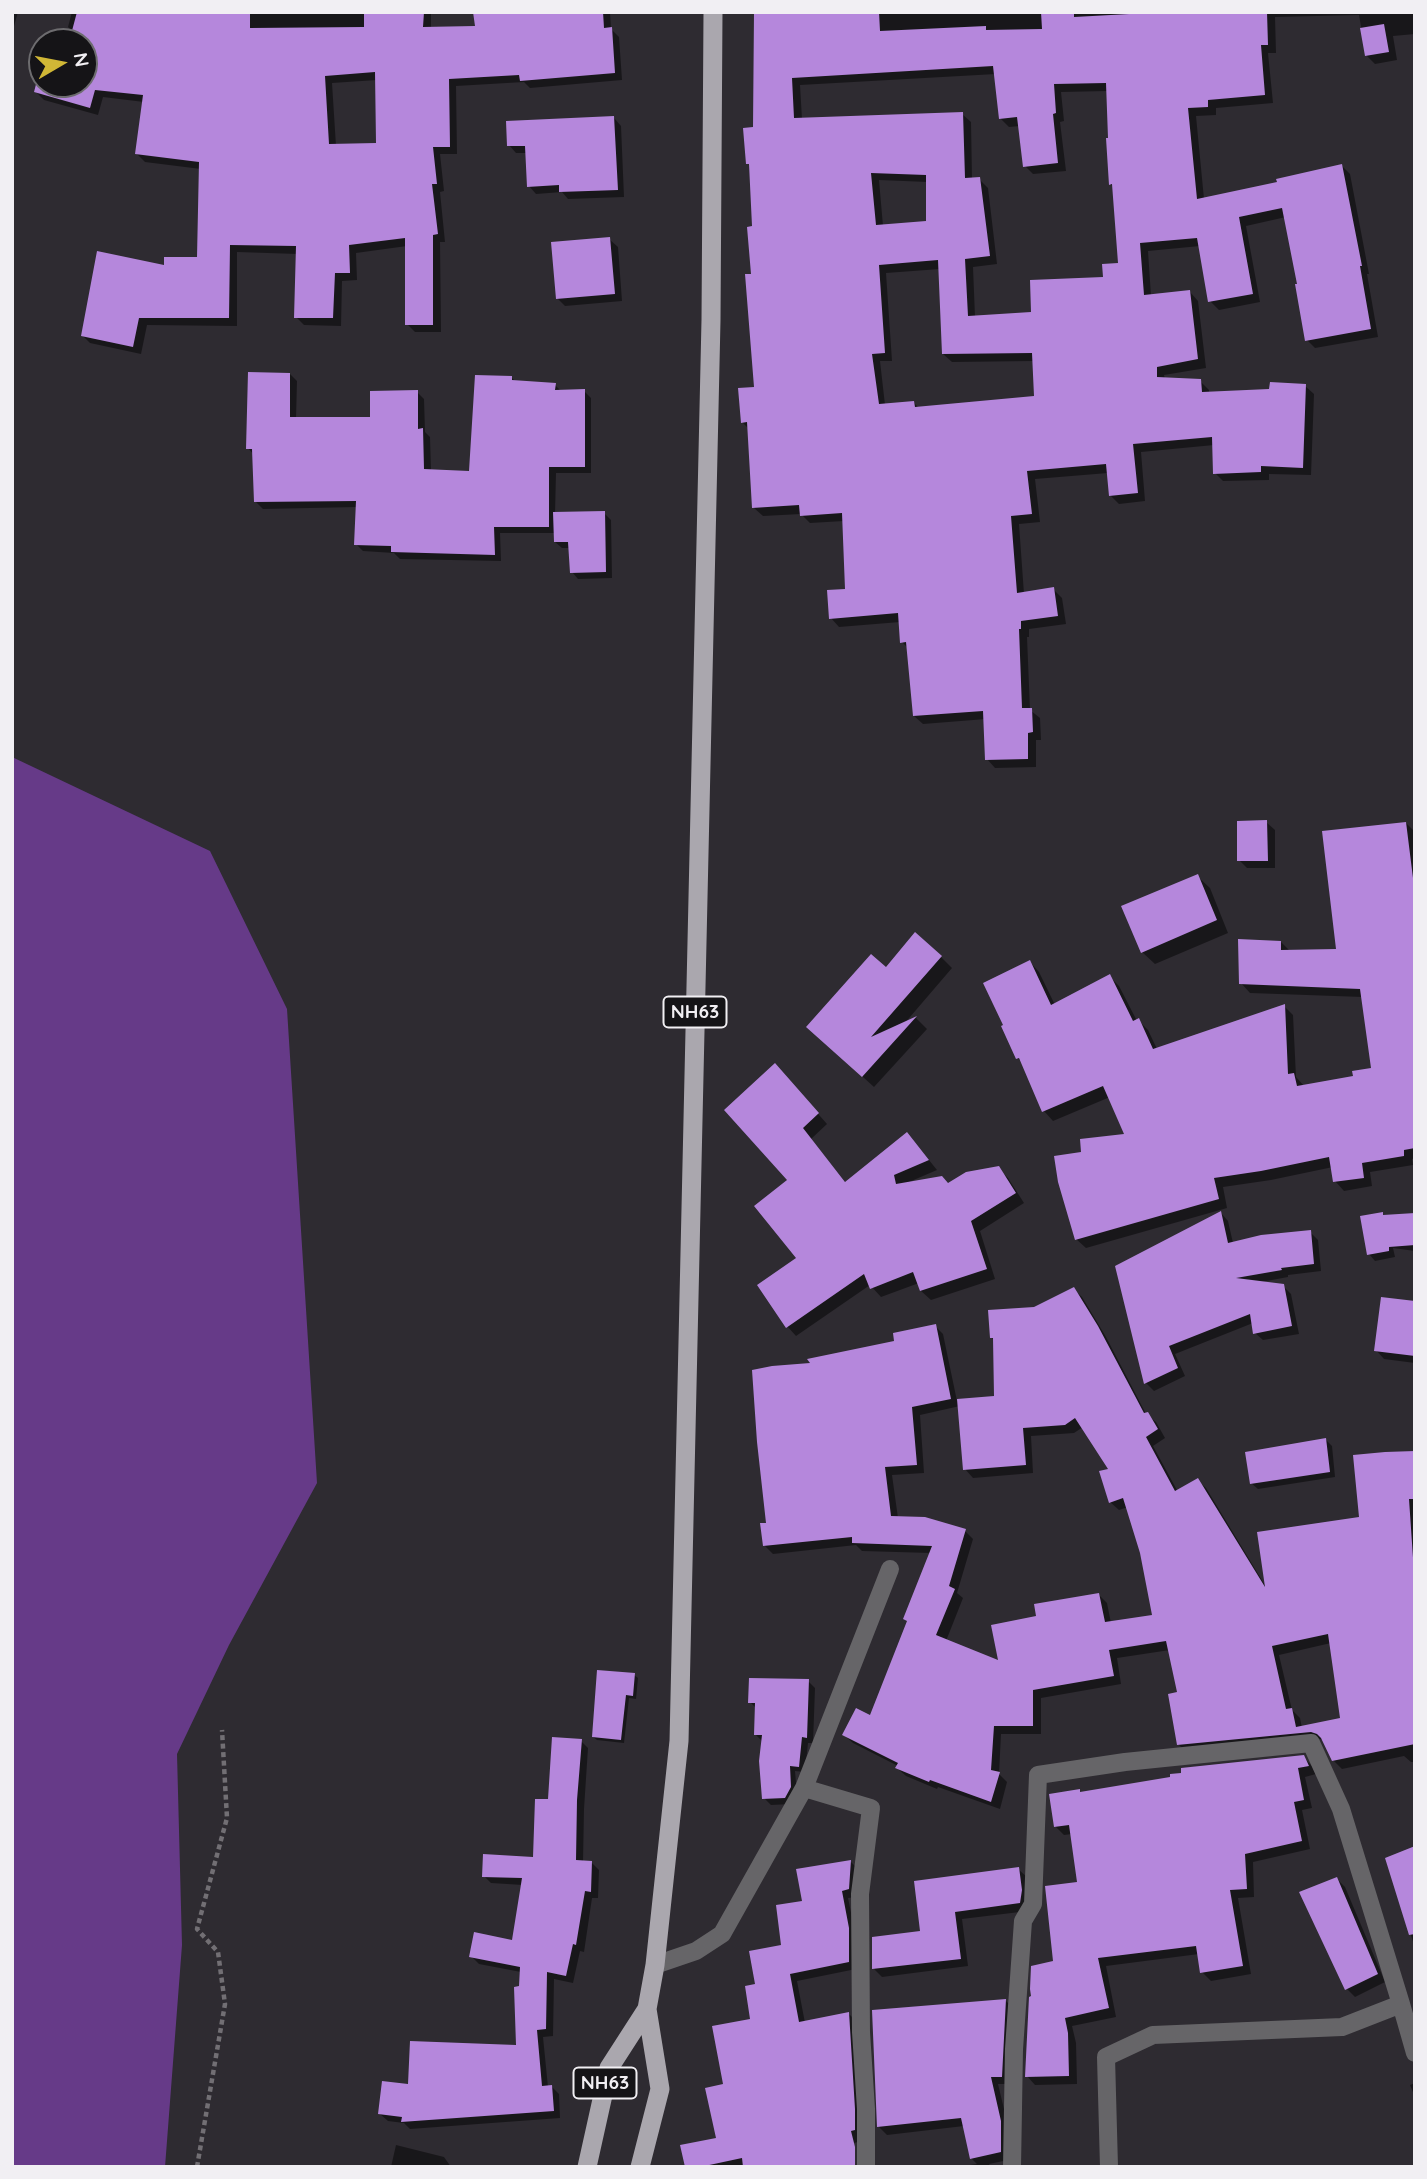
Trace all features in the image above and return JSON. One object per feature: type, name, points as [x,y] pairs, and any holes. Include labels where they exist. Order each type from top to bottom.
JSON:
[{"type":"highway","name":"NH63","points":[[640,2167],[660,2089],[647,2009],[655,1965],[679,1741],[710,334],[713,12]]},
{"type":"highway","name":"NH63","points":[[587,2167],[608,2068],[647,2009]]},
{"type":"street","points":[[655,1965],[696,1951],[722,1934],[804,1788],[890,1569]]},
{"type":"street","points":[[1012,2167],[1014,2049],[1023,1921],[1032,1904],[1038,1775],[1125,1762],[1311,1743],[1341,1809],[1415,2053]]},
{"type":"street","points":[[804,1788],[871,1808],[860,1894],[866,2167]]},
{"type":"street","points":[[1109,2167],[1106,2057],[1153,2035],[1342,2027],[1401,2004]]},
{"type":"path","points":[[197,2167],[225,2004],[218,1952],[197,1928],[227,1818],[222,1730]]},
{"type":"shaded area","points":[[12,757],[210,851],[287,1009],[317,1483],[229,1645],[177,1754],[182,1945],[165,2167],[12,2167]]},
{"type":"building","points":[[77,12],[250,12],[250,28],[364,27],[364,12],[424,12],[423,27],[475,26],[473,12],[603,12],[604,28],[612,27],[615,73],[520,81],[519,75],[449,79],[450,147],[433,147],[437,184],[432,184],[438,234],[433,235],[433,325],[405,325],[405,238],[349,245],[350,273],[335,273],[333,318],[294,318],[296,246],[230,245],[229,318],[139,318],[133,347],[81,336],[97,251],[164,265],[164,257],[197,257],[199,162],[135,154],[143,95],[98,90],[98,28],[73,28]],"holes":[[[375,72],[376,143],[329,144],[325,76]]]},
{"type":"building","points":[[754,12],[879,12],[880,31],[986,26],[986,30],[1042,29],[1041,12],[1074,12],[1074,17],[1166,12],[1267,12],[1268,45],[1261,45],[1265,95],[1208,100],[1208,107],[1188,108],[1197,199],[1277,182],[1276,179],[1342,164],[1371,329],[1305,341],[1282,208],[1239,217],[1253,294],[1208,302],[1197,238],[1140,243],[1144,295],[1190,290],[1198,359],[1157,367],[1157,377],[1201,379],[1202,392],[1269,389],[1270,382],[1306,384],[1303,468],[1261,466],[1261,472],[1213,474],[1212,437],[1133,444],[1138,493],[1109,496],[1106,464],[1027,471],[1032,514],[1011,516],[1017,593],[1054,587],[1058,616],[1021,621],[1019,629],[1022,708],[1032,708],[1033,732],[1028,733],[1028,759],[985,760],[983,711],[913,716],[906,642],[900,643],[898,613],[829,619],[827,590],[845,589],[842,513],[800,516],[799,505],[752,508],[747,422],[741,423],[738,388],[754,387],[745,274],[751,274],[747,227],[752,226],[749,164],[746,164],[743,128],[753,127]],"holes":[[[993,66],[999,119],[1017,117],[1023,167],[1058,163],[1053,114],[1056,113],[1054,84],[1106,83],[1109,185],[1112,184],[1118,263],[1102,264],[1103,277],[1030,280],[1031,312],[968,316],[965,259],[990,256],[980,177],[965,178],[963,112],[794,118],[792,78]],[[871,173],[926,175],[926,221],[876,225]],[[938,260],[942,354],[1032,353],[1034,396],[915,407],[914,401],[879,404],[872,354],[885,353],[879,265]]]},
{"type":"building","points":[[1384,24],[1389,52],[1365,56],[1360,28]]},
{"type":"building","points":[[55,98],[93,98],[90,108]]},
{"type":"building","points":[[614,116],[618,190],[559,192],[559,185],[527,187],[525,146],[507,146],[506,121]]},
{"type":"building","points":[[610,237],[615,294],[556,299],[551,242]]},
{"type":"building","points":[[248,372],[290,373],[290,417],[370,417],[370,391],[418,390],[418,429],[423,428],[424,469],[469,471],[475,375],[512,376],[512,380],[556,383],[555,390],[585,389],[585,467],[549,467],[549,527],[494,527],[495,555],[391,552],[391,546],[354,545],[356,501],[254,502],[252,449],[246,449]]},
{"type":"building","points":[[605,511],[606,572],[570,573],[568,542],[554,542],[553,512]]},
{"type":"building","points":[[1267,820],[1268,861],[1237,861],[1237,821]]},
{"type":"building","points":[[1406,822],[1415,894],[1415,1148],[1404,1150],[1404,1156],[1362,1163],[1364,1178],[1333,1182],[1329,1157],[1214,1178],[1219,1199],[1075,1240],[1058,1182],[1054,1156],[1081,1152],[1080,1139],[1124,1134],[1103,1086],[1042,1112],[983,983],[1030,960],[1051,1005],[1110,974],[1133,1021],[1139,1018],[1153,1049],[1285,1004],[1288,1074],[1294,1073],[1297,1086],[1353,1076],[1352,1071],[1371,1068],[1360,989],[1239,984],[1238,939],[1281,941],[1281,950],[1336,949],[1322,831]]},
{"type":"building","points":[[1198,874],[1217,920],[1141,953],[1121,906]]},
{"type":"building","points":[[915,932],[942,956],[871,1037],[917,1016],[862,1077],[806,1027],[871,954],[886,967]]},
{"type":"building","points":[[775,1063],[819,1113],[803,1128],[845,1182],[907,1132],[929,1160],[894,1175],[896,1184],[942,1176],[948,1183],[966,1172],[999,1166],[1016,1193],[971,1221],[987,1269],[920,1291],[913,1272],[870,1289],[864,1274],[786,1328],[757,1285],[796,1258],[754,1206],[787,1180],[724,1110]]},
{"type":"building","points":[[1221,1211],[1228,1243],[1261,1235],[1311,1230],[1314,1264],[1236,1278],[1284,1284],[1292,1326],[1253,1334],[1250,1314],[1169,1346],[1178,1368],[1144,1384],[1115,1266]]},
{"type":"building","points":[[1383,1212],[1383,1215],[1415,1213],[1415,1245],[1389,1247],[1389,1251],[1367,1255],[1360,1216]]},
{"type":"building","points":[[1074,1287],[1144,1413],[1148,1412],[1158,1429],[1146,1437],[1175,1491],[1198,1478],[1265,1587],[1257,1532],[1359,1517],[1353,1455],[1415,1451],[1415,1499],[1409,1499],[1415,1587],[1415,1744],[1332,1761],[1321,1738],[1311,1732],[1177,1745],[1168,1694],[1177,1692],[1166,1641],[1109,1650],[1114,1676],[1033,1690],[1033,1726],[994,1726],[991,1770],[1000,1772],[991,1802],[895,1768],[898,1763],[842,1735],[856,1708],[870,1715],[907,1621],[903,1619],[932,1546],[852,1543],[852,1537],[763,1546],[760,1523],[766,1523],[752,1370],[810,1363],[807,1359],[894,1341],[893,1333],[936,1324],[951,1399],[912,1407],[917,1465],[885,1467],[891,1516],[925,1517],[966,1529],[949,1586],[955,1589],[936,1635],[998,1660],[991,1625],[1036,1616],[1034,1604],[1099,1593],[1105,1622],[1152,1615],[1140,1553],[1123,1498],[1109,1503],[1099,1471],[1108,1469],[1075,1418],[1065,1425],[1023,1428],[1026,1465],[963,1470],[957,1399],[994,1396],[993,1338],[990,1338],[988,1310],[1034,1307]],"holes":[[[1328,1634],[1340,1718],[1296,1727],[1292,1708],[1286,1709],[1272,1646]]]},
{"type":"building","points":[[1381,1297],[1415,1301],[1415,1356],[1374,1351]]},
{"type":"building","points":[[1326,1438],[1330,1472],[1250,1484],[1245,1452]]},
{"type":"building","points":[[597,1670],[635,1673],[633,1696],[626,1695],[621,1740],[592,1737]]},
{"type":"building","points":[[749,1678],[809,1679],[807,1738],[802,1737],[799,1767],[790,1766],[791,1787],[785,1798],[762,1799],[759,1761],[762,1735],[754,1735],[755,1703],[748,1703]]},
{"type":"building","points":[[552,1737],[582,1739],[576,1860],[592,1861],[591,1892],[585,1891],[576,1945],[573,1944],[566,1976],[547,1972],[546,2029],[537,2030],[542,2086],[552,2085],[554,2111],[401,2122],[402,2117],[378,2114],[382,2081],[408,2084],[410,2041],[516,2045],[514,1987],[519,1986],[520,1967],[469,1957],[474,1932],[512,1940],[522,1878],[482,1877],[483,1854],[533,1857],[535,1799],[548,1799]]},
{"type":"building","points":[[1304,1755],[1309,1766],[1298,1768],[1304,1800],[1294,1802],[1302,1841],[1245,1854],[1247,1889],[1230,1890],[1243,1966],[1200,1973],[1196,1946],[1098,1958],[1109,2008],[1065,2018],[1069,2076],[1025,2077],[1031,1966],[1053,1961],[1045,1886],[1077,1882],[1069,1825],[1054,1827],[1049,1794],[1080,1789],[1080,1792],[1170,1777],[1170,1774],[1181,1773],[1181,1768]]},
{"type":"building","points":[[1415,1846],[1415,1934],[1409,1935],[1385,1858]]},
{"type":"building","points":[[851,1860],[849,1889],[842,1891],[849,1928],[849,1962],[790,1974],[799,2022],[849,2012],[855,2109],[855,2130],[851,2131],[855,2147],[855,2167],[743,2167],[742,2158],[700,2167],[685,2167],[680,2145],[716,2138],[705,2088],[723,2084],[712,2026],[750,2019],[745,1986],[755,1984],[749,1951],[781,1945],[776,1905],[802,1901],[796,1869]]},
{"type":"building","points":[[1019,1867],[1022,1890],[1020,1903],[955,1912],[961,1959],[872,1969],[872,1937],[920,1931],[914,1881]]},
{"type":"building","points":[[1337,1877],[1378,1974],[1345,1990],[1299,1892]]},
{"type":"building","points":[[1006,1999],[1002,2077],[991,2077],[1001,2121],[1001,2152],[970,2159],[961,2118],[877,2127],[872,2010]]}]
